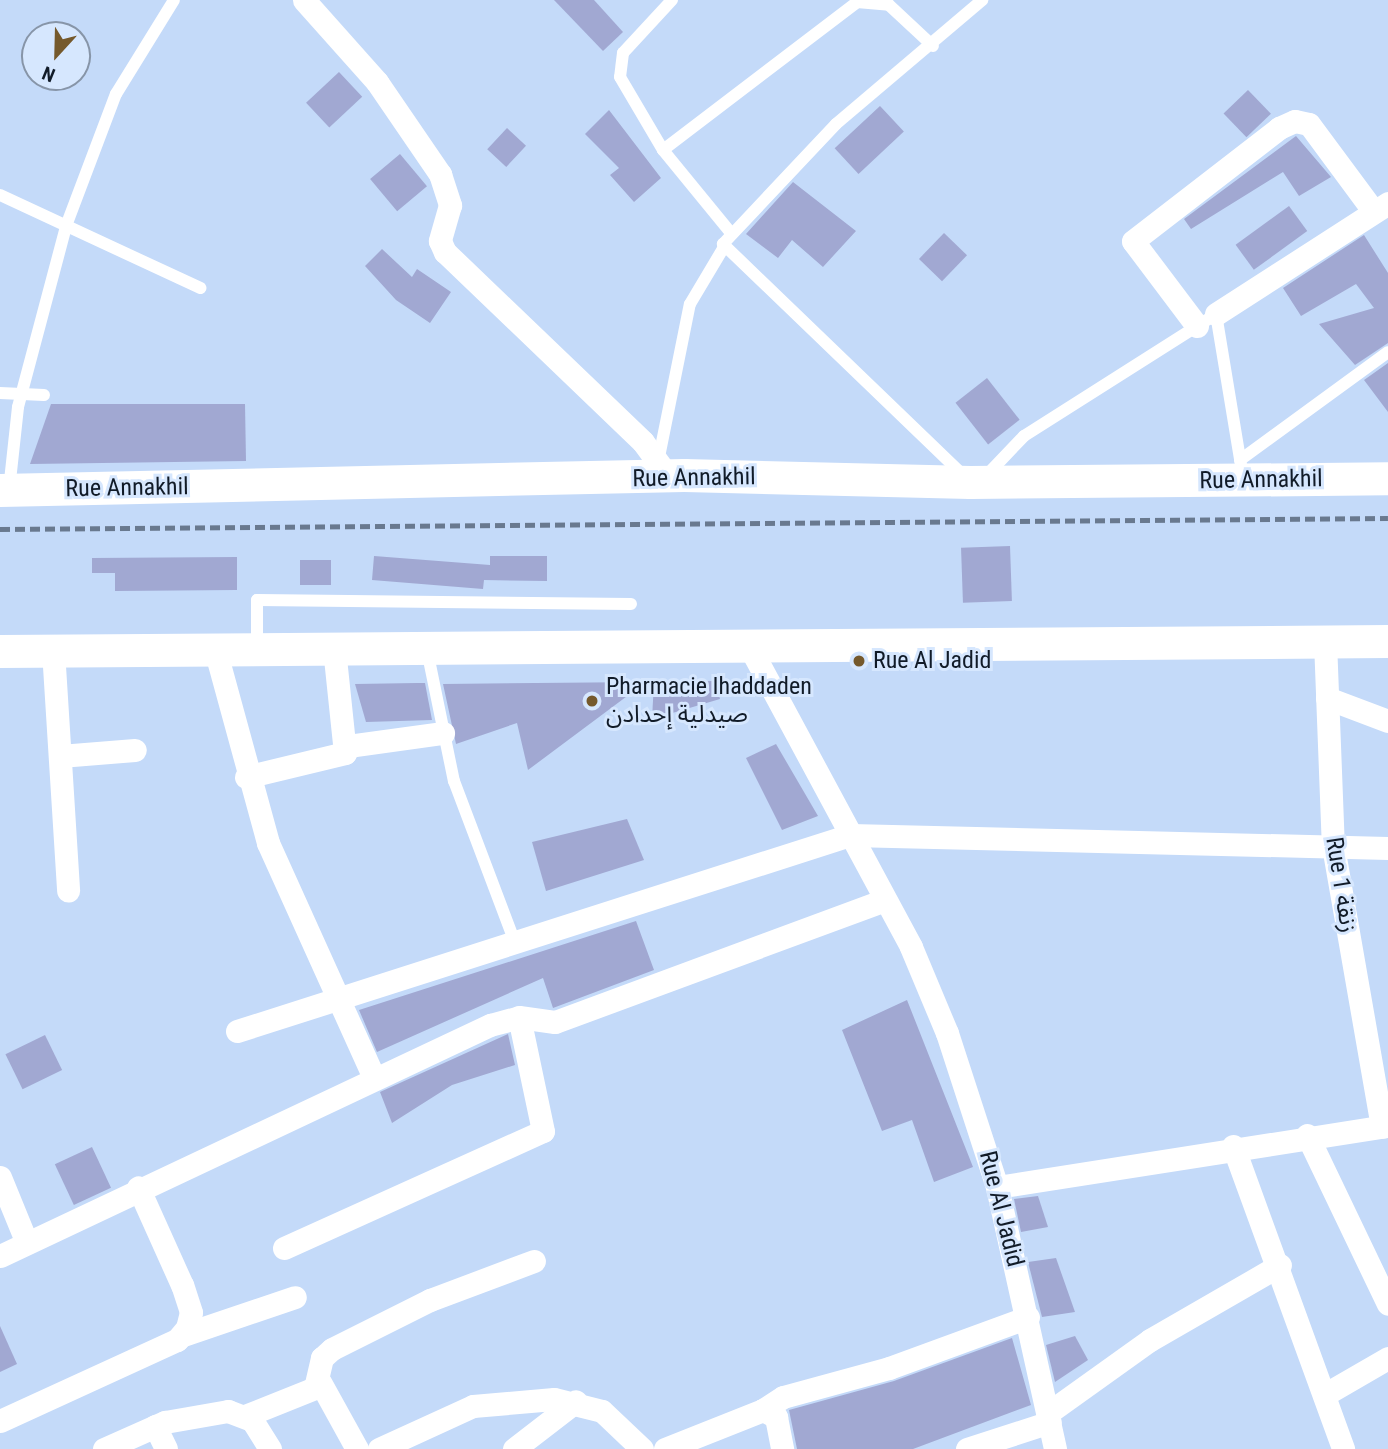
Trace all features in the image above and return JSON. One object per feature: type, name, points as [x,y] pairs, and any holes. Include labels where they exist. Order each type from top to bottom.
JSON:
[{"type":"main road","name":"Rue Annakhil","points":[[4,490],[663,469],[976,482],[1242,470],[1388,478]]},
{"type":"main road","points":[[0,651],[747,642],[1388,641]]},
{"type":"street","points":[[315,5],[377,82],[440,174],[450,205],[440,241],[445,252],[663,469]]},
{"type":"street","points":[[1295,121],[1309,124],[1381,207],[1207,320],[1133,241],[1279,128],[1295,121]]},
{"type":"street","name":"Rue 1 زنقة","points":[[1325,641],[1333,846],[1385,1126]]},
{"type":"street","name":"Rue Al Jadid","points":[[747,642],[885,900],[947,1033],[997,1187],[1028,1317],[1055,1449]]},
{"type":"street","points":[[334,648],[348,746]]},
{"type":"street","points":[[215,649],[246,777],[373,1076]]},
{"type":"street","points":[[53,650],[68,891]]},
{"type":"street","points":[[1327,698],[1388,721]]},
{"type":"street","points":[[246,777],[338,759],[348,746],[443,733]]},
{"type":"street","points":[[60,756],[135,750]]},
{"type":"street","points":[[237,1031],[337,996],[850,835],[1388,848]]},
{"type":"street","points":[[0,1256],[138,1187],[373,1076],[519,1017],[555,1022],[885,900]]},
{"type":"street","points":[[284,1248],[543,1131],[519,1017]]},
{"type":"street","points":[[997,1187],[1233,1146],[1385,1126]]},
{"type":"street","points":[[1307,1135],[1388,1304]]},
{"type":"street","points":[[1233,1146],[1280,1265],[1343,1449]]},
{"type":"street","points":[[0,1177],[26,1243]]},
{"type":"street","points":[[138,1187],[191,1312],[183,1335]]},
{"type":"street","points":[[357,1449],[320,1382],[322,1358],[332,1349],[430,1300],[534,1261]]},
{"type":"street","points":[[967,1449],[1049,1417],[1150,1340],[1280,1265]]},
{"type":"street","points":[[0,1420],[183,1335],[295,1297]]},
{"type":"street","points":[[665,1449],[763,1410],[783,1397],[865,1376],[1028,1317]]},
{"type":"street","points":[[1324,1395],[1388,1358]]},
{"type":"street","points":[[104,1449],[155,1426],[205,1412],[246,1416],[288,1402],[320,1382]]},
{"type":"street","points":[[379,1449],[473,1405],[576,1401],[602,1411],[642,1449]]},
{"type":"street","points":[[514,1449],[576,1401]]},
{"type":"street","points":[[763,1410],[776,1417],[782,1449]]},
{"type":"street","points":[[246,1416],[270,1449]]},
{"type":"street","points":[[155,1426],[166,1449]]},
{"type":"lane","points":[[4,490],[21,396],[66,226],[116,94],[174,0]]},
{"type":"lane","points":[[672,0],[624,53],[619,72],[663,150],[730,232]]},
{"type":"lane","points":[[663,469],[690,304],[730,232],[836,124],[933,46],[982,0]]},
{"type":"lane","points":[[663,150],[858,2],[890,3],[933,46]]},
{"type":"lane","points":[[0,195],[200,288]]},
{"type":"lane","points":[[723,247],[976,482],[1011,445],[1207,320],[1242,470],[1388,352]]},
{"type":"lane","points":[[0,393],[44,395]]},
{"type":"lane","points":[[257,648],[257,600],[631,604]]},
{"type":"lane","points":[[426,647],[443,733],[463,807],[514,940]]},
{"type":"building","points":[[554,0],[594,0],[623,32],[603,51]]},
{"type":"building","points":[[339,72],[362,97],[329,128],[306,103]]},
{"type":"building","points":[[1248,90],[1271,114],[1246,137],[1224,114]]},
{"type":"building","points":[[880,106],[904,132],[859,174],[835,148]]},
{"type":"building","points":[[609,110],[661,178],[634,202],[610,175],[619,168],[585,134]]},
{"type":"building","points":[[507,128],[526,146],[506,167],[487,149]]},
{"type":"building","points":[[1296,136],[1331,177],[1299,196],[1283,172],[1191,229],[1184,219]]},
{"type":"building","points":[[400,154],[427,186],[397,211],[370,179]]},
{"type":"building","points":[[793,182],[856,231],[823,267],[792,240],[778,258],[746,234]]},
{"type":"building","points":[[1289,206],[1307,231],[1254,270],[1236,245]]},
{"type":"building","points":[[944,233],[967,255],[942,281],[919,259]]},
{"type":"building","points":[[1364,235],[1388,273],[1388,343],[1355,365],[1319,324],[1374,308],[1356,284],[1301,316],[1283,288]]},
{"type":"building","points":[[382,249],[412,277],[417,269],[451,292],[430,323],[396,300],[365,266]]},
{"type":"building","points":[[1388,363],[1388,412],[1364,380]]},
{"type":"building","points":[[987,378],[1020,420],[988,444],[955,403]]},
{"type":"building","points":[[51,404],[245,404],[246,461],[30,464]]},
{"type":"building","points":[[1010,546],[1012,601],[963,603],[961,548]]},
{"type":"building","points":[[374,556],[490,565],[490,556],[547,556],[547,581],[484,580],[483,589],[372,580]]},
{"type":"building","points":[[237,557],[237,590],[115,591],[115,573],[92,573],[92,558]]},
{"type":"building","points":[[300,560],[331,560],[331,585],[300,585]]},
{"type":"building","points":[[715,681],[720,699],[652,719],[654,682]]},
{"type":"building","points":[[646,682],[528,770],[517,723],[456,744],[443,684]]},
{"type":"building","points":[[425,683],[432,720],[366,722],[355,684]]},
{"type":"building","points":[[776,744],[818,816],[782,830],[746,758]]},
{"type":"building","points":[[627,819],[644,860],[546,891],[532,842]]},
{"type":"building","points":[[636,921],[654,970],[553,1008],[543,978],[377,1052],[359,1010]]},
{"type":"building","points":[[907,1000],[973,1167],[934,1182],[912,1120],[882,1131],[842,1030]]},
{"type":"building","points":[[508,1034],[515,1065],[452,1085],[392,1123],[380,1092]]},
{"type":"building","points":[[45,1035],[62,1070],[23,1089],[5,1054]]},
{"type":"building","points":[[92,1147],[111,1188],[74,1205],[55,1164]]},
{"type":"building","points":[[1038,1196],[1048,1227],[1021,1232],[1014,1199]]},
{"type":"building","points":[[1056,1258],[1075,1312],[1042,1317],[1028,1262]]},
{"type":"building","points":[[0,1326],[17,1364],[0,1372]]},
{"type":"building","points":[[1075,1336],[1088,1360],[1055,1382],[1046,1345]]},
{"type":"building","points":[[1012,1338],[1031,1405],[913,1449],[797,1449],[789,1410],[894,1381]]},
{"type":"railway","points":[[0,529],[1388,518]]},
{"type":"place","name":"Rue Al Jadid","points":[[859,661]]},
{"type":"place","name":"Pharmacie Ihaddaden صيدلية إحدادن","points":[[592,701]]}]
